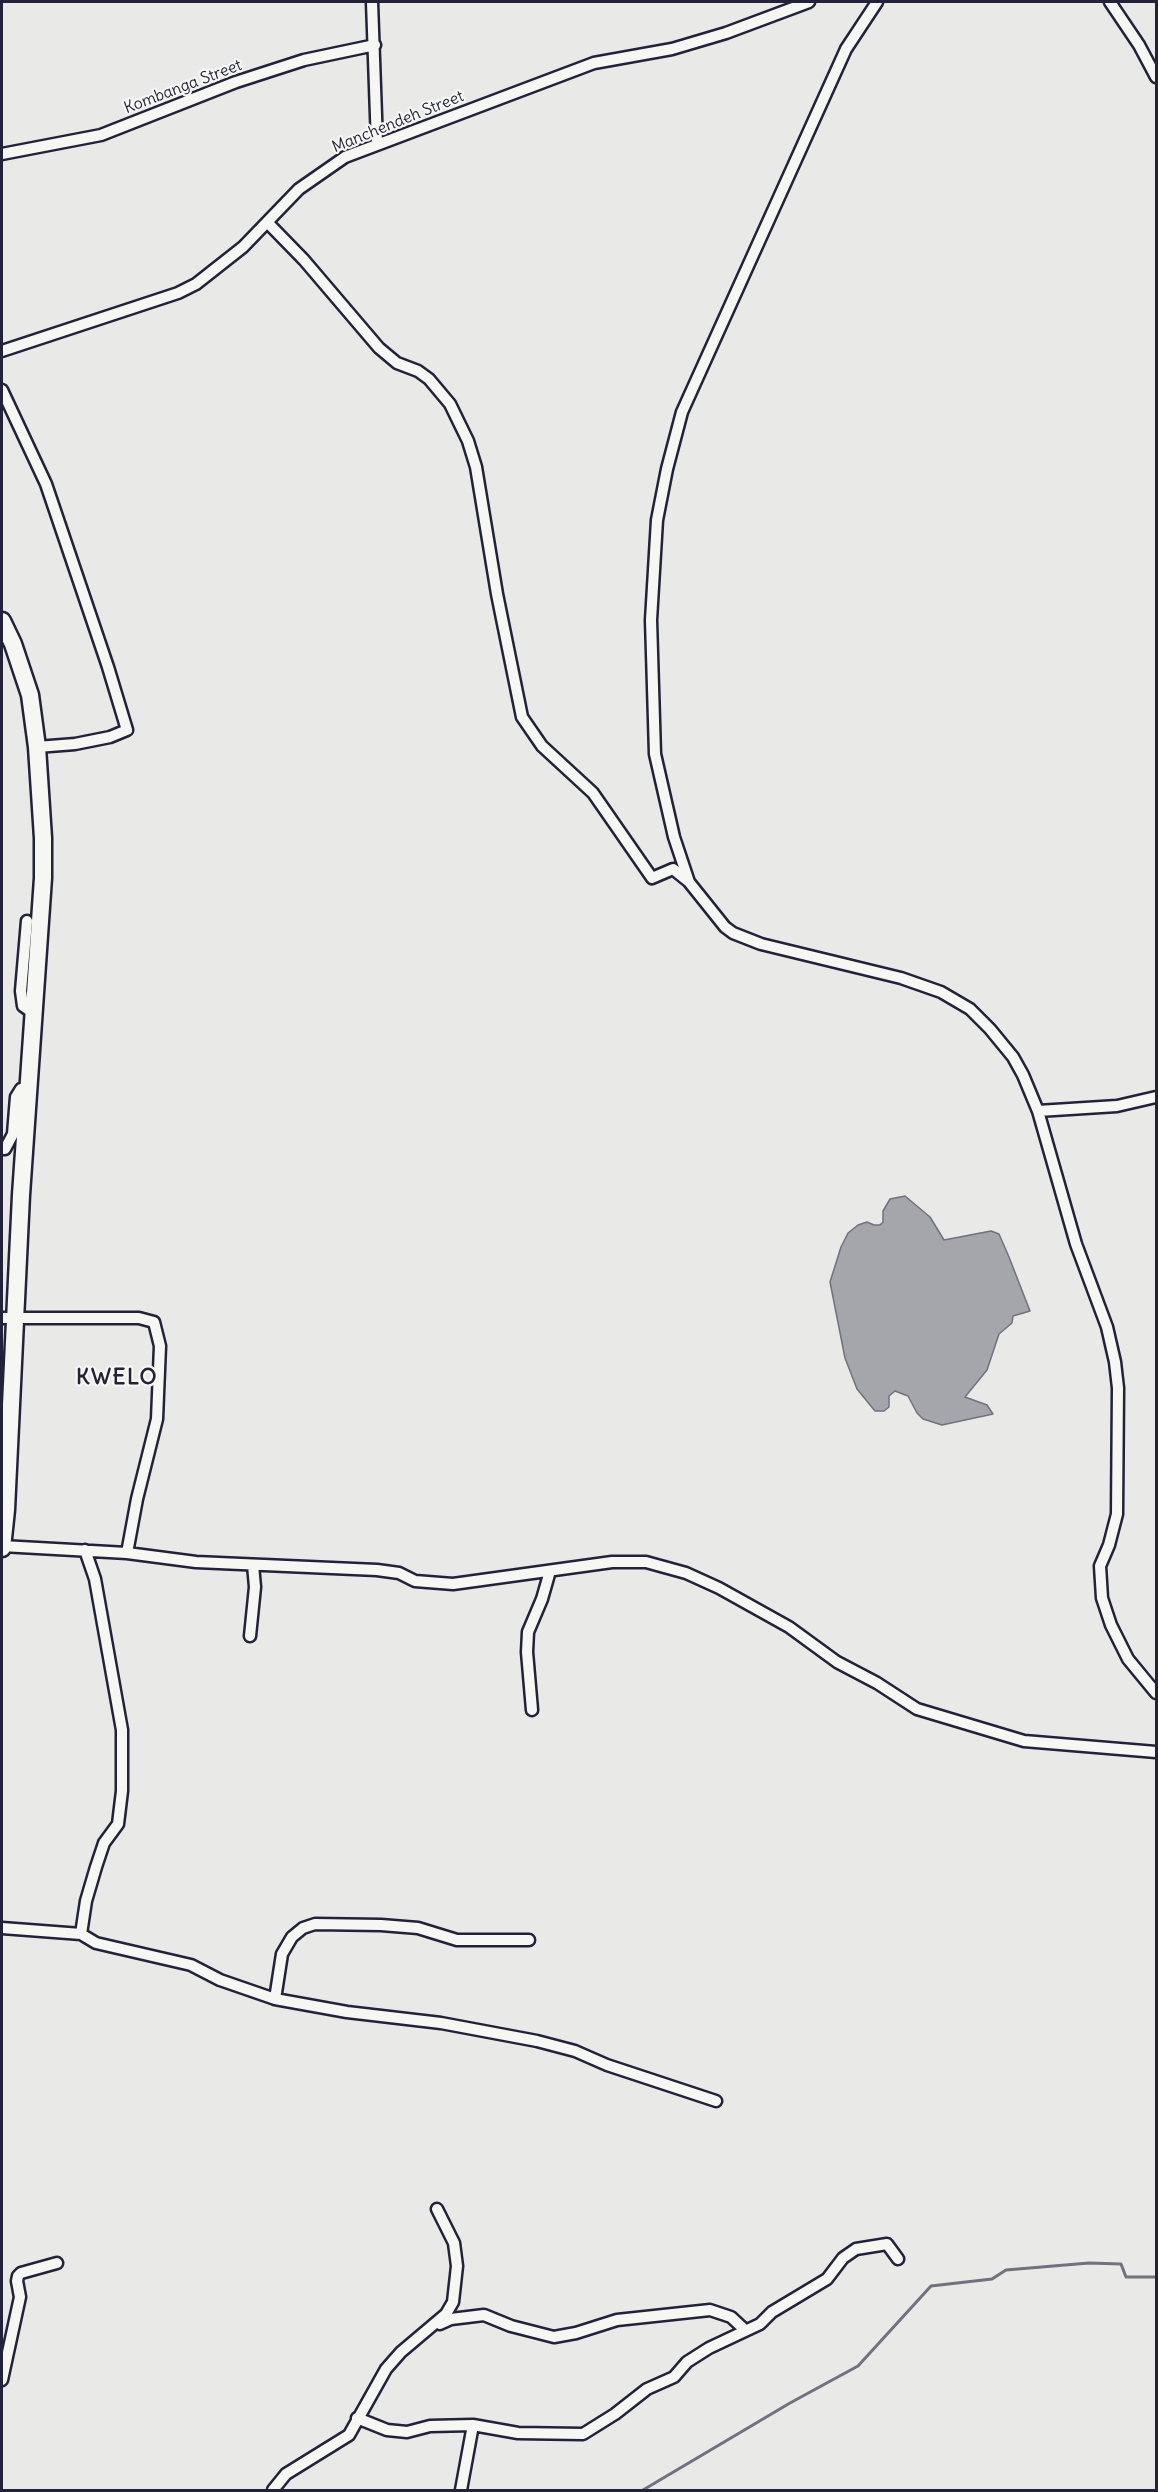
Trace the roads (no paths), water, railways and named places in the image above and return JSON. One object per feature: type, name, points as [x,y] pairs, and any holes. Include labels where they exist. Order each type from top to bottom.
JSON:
[{"type":"main road","points":[[2,621],[13,644],[30,695],[41,794],[43,878],[8,1318],[9,1467],[2,1547]]},
{"type":"street","points":[[372,2],[377,144]]},
{"type":"street","name":"Manchendeh Street","points":[[2,351],[178,293],[212,273],[243,247],[299,189],[327,167],[377,144],[594,63],[672,49],[809,2]]},
{"type":"street","points":[[689,882],[664,800],[655,754],[652,714],[653,567],[657,520],[667,469],[682,412],[700,371],[846,49],[877,2]]},
{"type":"street","points":[[1110,2],[1139,45],[1156,77]]},
{"type":"street","name":"Kombanga Street","points":[[2,154],[101,135],[270,71],[304,60],[375,45]]},
{"type":"street","points":[[267,222],[304,260],[379,348],[397,363],[418,371],[429,379],[450,404],[468,441],[476,467],[497,594],[522,717],[542,746],[593,793],[652,878],[673,869],[689,882],[725,927],[761,944],[901,978],[941,992],[970,1009],[1013,1057],[1038,1111],[1076,1244],[1107,1327],[1115,1362],[1118,1388],[1117,1514],[1109,1545],[1100,1566],[1102,1598],[1111,1625],[1128,1659],[1156,1693]]},
{"type":"street","points":[[2,390],[49,492],[127,730],[110,737],[75,744],[37,747]]},
{"type":"street","points":[[27,921],[21,991],[23,1006],[33,1013]]},
{"type":"street","points":[[2,1149],[5,1149],[13,1134],[16,1097],[21,1089],[28,1088]]},
{"type":"street","points":[[1038,1111],[1117,1106],[1156,1097]]},
{"type":"street","points":[[8,1318],[139,1318],[154,1322],[160,1346],[157,1419],[137,1499],[127,1553]]},
{"type":"street","points":[[2,1547],[127,1553],[196,1563],[377,1570],[399,1573],[415,1581],[453,1584],[612,1562],[646,1562],[686,1573],[719,1588],[789,1627],[837,1662],[917,1708],[1023,1741],[1156,1752]]},
{"type":"street","points":[[81,1934],[86,1901],[104,1843],[118,1824],[122,1791],[122,1730],[95,1579],[85,1550]]},
{"type":"street","points":[[250,1636],[255,1587],[253,1565]]},
{"type":"street","points":[[532,1710],[527,1652],[528,1632],[542,1599],[550,1571]]},
{"type":"street","points":[[275,1999],[282,1954],[292,1937],[303,1928],[315,1924],[381,1924],[418,1928],[458,1940],[529,1940]]},
{"type":"street","points":[[2,1928],[81,1934],[96,1943],[191,1965],[220,1980],[275,1999],[347,2012],[441,2023],[567,2048],[607,2065],[716,2101]]},
{"type":"street","points":[[273,2490],[286,2474],[349,2435],[386,2369],[446,2314],[453,2302],[457,2266],[454,2243],[437,2210]]},
{"type":"street","points":[[357,2418],[387,2430],[407,2432],[430,2426],[472,2425],[518,2433],[583,2434],[615,2414],[647,2389],[674,2377],[687,2362],[709,2348],[760,2324],[772,2312],[827,2279],[843,2258],[856,2249],[887,2244],[898,2259]]},
{"type":"street","points":[[2,2380],[20,2297],[16,2281],[18,2276],[21,2273],[57,2263]]},
{"type":"street","points":[[424,2332],[451,2319],[484,2316],[511,2326],[554,2337],[576,2333],[617,2320],[710,2310],[731,2317],[745,2330]]},
{"type":"street","points":[[461,2490],[472,2425]]},
{"type":"waterway","points":[[643,2490],[790,2403],[858,2366],[931,2286],[992,2279],[1006,2270],[1089,2263],[1121,2264],[1126,2277],[1156,2277]]},
{"type":"district","name":"KWELO","points":[[117,1378]]}]
